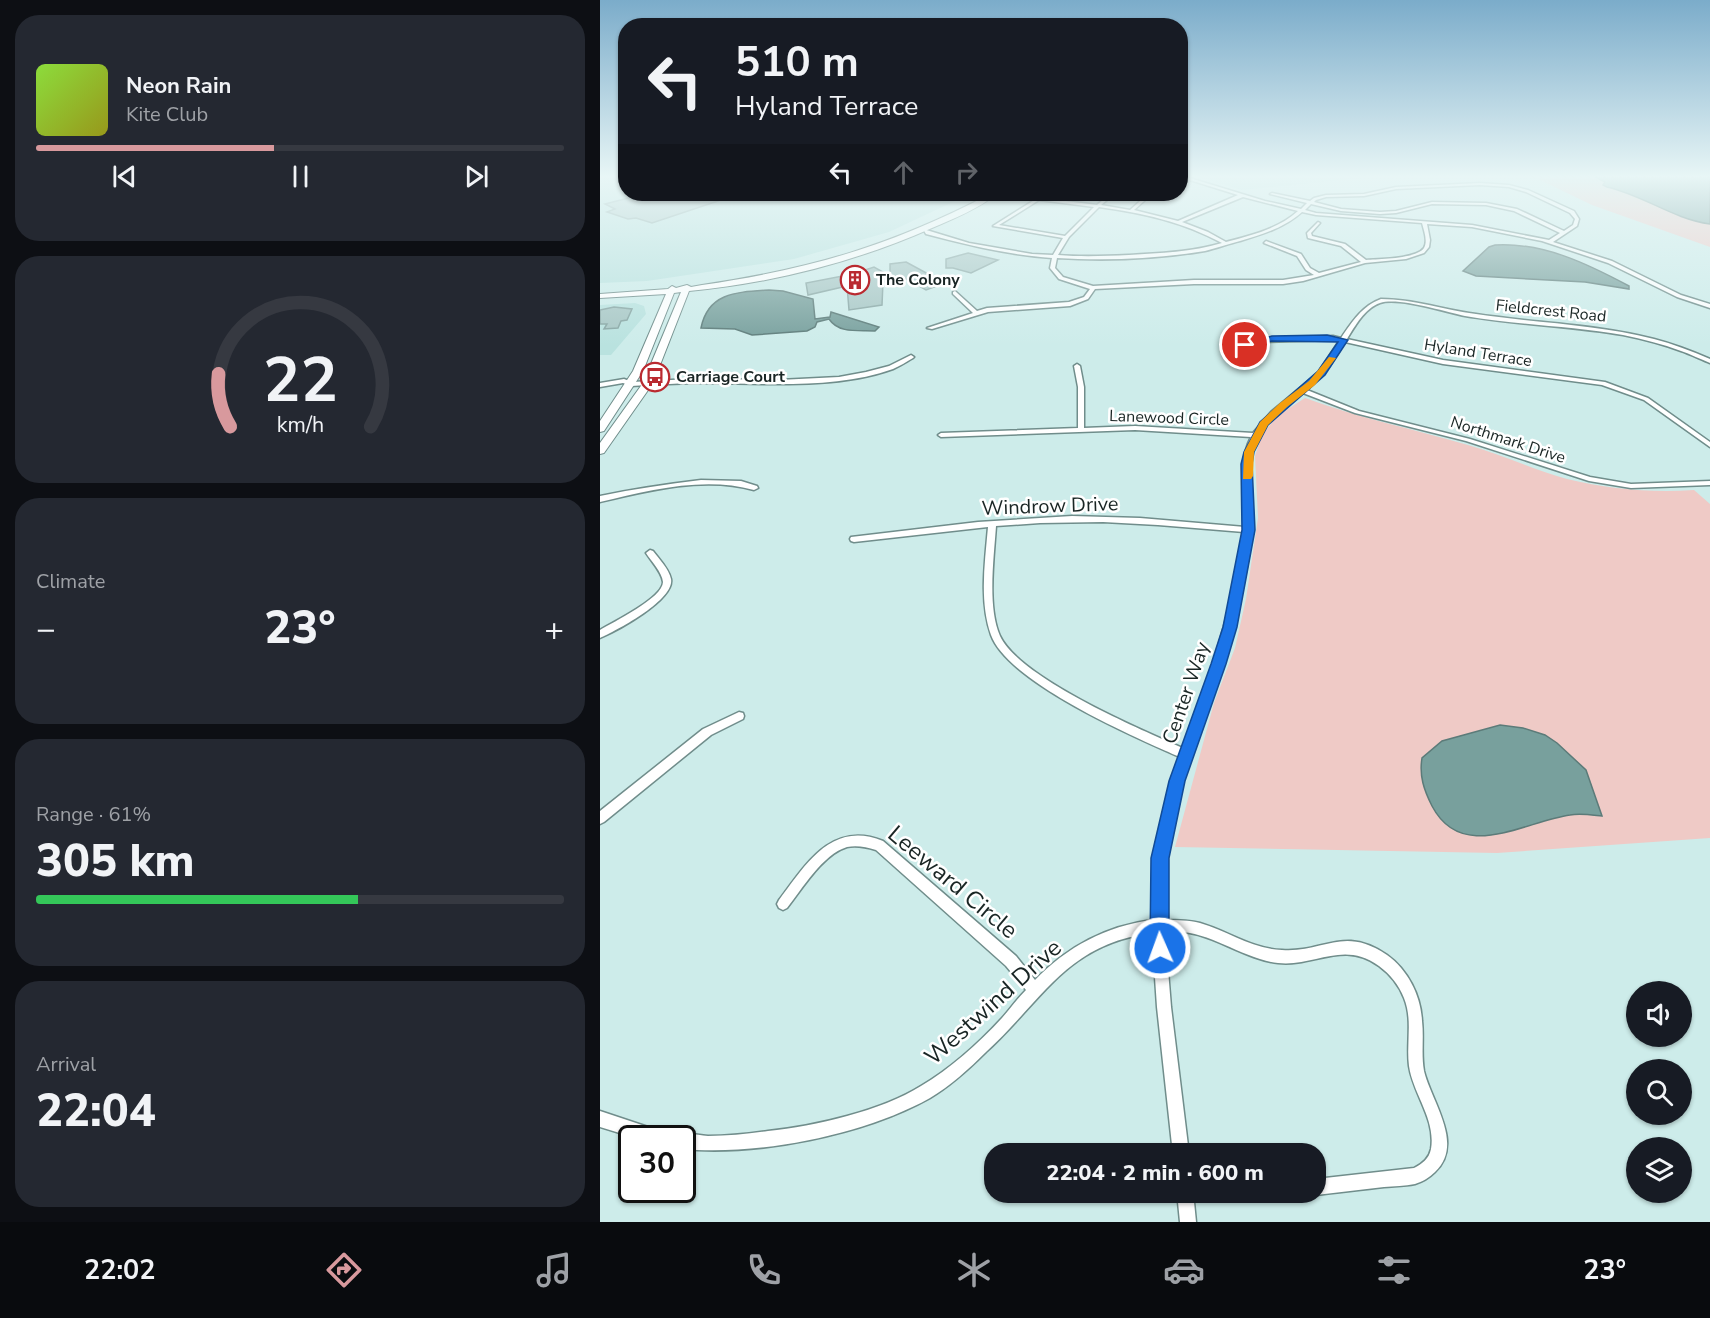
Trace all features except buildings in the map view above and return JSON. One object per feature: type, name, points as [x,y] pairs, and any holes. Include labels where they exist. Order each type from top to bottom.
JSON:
[{"type":"main road","points":[[600,289],[675,284],[808,261],[903,232]]},
{"type":"main road","points":[[600,296],[669,293],[754,280],[875,248],[919,232]]},
{"type":"main road","points":[[600,451],[648,383],[689,282]]},
{"type":"main road","points":[[600,429],[631,384],[653,338],[669,293],[675,284]]},
{"type":"street","points":[[927,232],[969,244],[1054,257],[1106,258],[1157,255],[1227,244],[1266,232]]},
{"type":"street","points":[[1036,232],[1065,237]]},
{"type":"street","points":[[1070,232],[1054,257],[1052,268],[1060,278],[1093,288],[1194,282],[1283,282],[1365,262],[1406,258],[1422,252],[1427,247],[1426,232]]},
{"type":"street","points":[[1198,232],[1227,244]]},
{"type":"street","points":[[1310,232],[1310,237],[1343,245],[1365,262]]},
{"type":"street","points":[[1505,232],[1550,242],[1610,262],[1679,296],[1686,302],[1710,307]]},
{"type":"street","points":[[1550,242],[1562,232]]},
{"type":"street","points":[[1266,242],[1299,255],[1308,269],[1318,275]]},
{"type":"street","points":[[930,328],[975,312],[1070,303],[1086,298],[1093,288]]},
{"type":"street","points":[[955,293],[975,312]]},
{"type":"street","name":"Center Way","points":[[1180,1143],[1163,1014],[1158,927],[1160,858],[1172,800],[1230,627],[1249,530],[1246,464],[1256,435],[1271,415],[1303,391],[1321,373],[1364,313],[1376,303],[1385,300]]},
{"type":"street","name":"Fieldcrest Road","points":[[1385,300],[1484,317],[1603,329],[1654,341],[1710,361]]},
{"type":"street","name":"Hyland Terrace","points":[[1229,354],[1253,341],[1327,338],[1443,362],[1588,381],[1616,387],[1646,399],[1710,445]]},
{"type":"street","points":[[600,387],[697,381],[767,383],[835,378],[886,370],[911,357]]},
{"type":"street","name":"Lanewood Circle","points":[[1077,366],[1081,387],[1081,429]]},
{"type":"street","name":"Northmark Drive","points":[[1303,391],[1366,415],[1468,440],[1589,479],[1640,486],[1710,483]]},
{"type":"street","name":"Lanewood Circle","points":[[941,435],[1135,428],[1256,435]]},
{"type":"street","points":[[600,499],[663,487],[745,483],[754,488]]},
{"type":"street","name":"Windrow Drive","points":[[854,539],[992,524],[1104,519],[1249,530]]},
{"type":"street","points":[[992,524],[989,605],[991,623],[997,640],[1009,656],[1024,670],[1122,726],[1187,754]]},
{"type":"street","points":[[600,634],[651,603],[665,590],[667,583],[665,577],[650,553]]},
{"type":"street","points":[[600,818],[707,732],[739,716]]},
{"type":"street","name":"Leeward Circle","points":[[783,904],[825,854],[837,844],[853,838],[866,838],[879,844],[1011,961],[1034,990]]},
{"type":"street","name":"Westwind Drive","points":[[696,1142],[748,1141],[809,1132],[887,1110],[924,1093],[969,1061],[1006,1025],[1034,990],[1063,964],[1086,948],[1113,935],[1158,927],[1193,927],[1212,933],[1250,951],[1270,956],[1292,957],[1341,947],[1357,948],[1372,953],[1386,963],[1399,976],[1411,995],[1417,1018],[1416,1059],[1419,1078],[1437,1122],[1440,1144],[1436,1162],[1414,1176],[1326,1186]]},
{"type":"street","points":[[600,1119],[618,1125]]},
{"type":"street","points":[[1186,1203],[1188,1222]]},
{"type":"shaded area","points":[[600,232],[889,232],[794,259],[647,281],[600,283]]},
{"type":"shaded area","points":[[1668,232],[1710,232],[1710,247]]},
{"type":"shaded area","points":[[1495,245],[1530,247],[1565,256],[1629,286],[1629,289],[1585,282],[1476,276],[1463,271],[1489,247]]},
{"type":"shaded area","points":[[783,291],[813,299],[815,319],[830,317],[831,312],[879,327],[875,331],[850,330],[838,327],[829,319],[817,322],[815,327],[807,331],[752,335],[735,329],[701,328],[710,307],[717,301],[736,293]]},
{"type":"shaded area","points":[[635,303],[644,306],[646,314],[611,355],[600,355],[600,305]]},
{"type":"shaded area","points":[[1305,398],[1480,449],[1567,479],[1630,489],[1694,490],[1710,504],[1710,838],[1497,853],[1175,847],[1214,703],[1235,648],[1246,599],[1258,518],[1255,456],[1262,435],[1277,416]]},
{"type":"shaded area","points":[[1500,725],[1523,728],[1545,735],[1557,743],[1586,770],[1602,816],[1570,815],[1514,830],[1476,836],[1460,832],[1445,823],[1432,806],[1425,789],[1421,771],[1422,758],[1442,741]]},
{"type":"slow traffic","points":[[1247,476],[1246,464],[1252,441],[1264,424],[1271,415],[1312,383],[1332,358]]},
{"type":"place","name":"The Colony","points":[[855,280]]},
{"type":"place","name":"Carriage Court","points":[[655,377]]},
{"type":"route","points":[[1160,948],[1158,891],[1166,820],[1177,781],[1230,627],[1249,530],[1246,464],[1252,441],[1271,415],[1303,391],[1321,373],[1344,340],[1272,339],[1253,341],[1245,345]]}]
